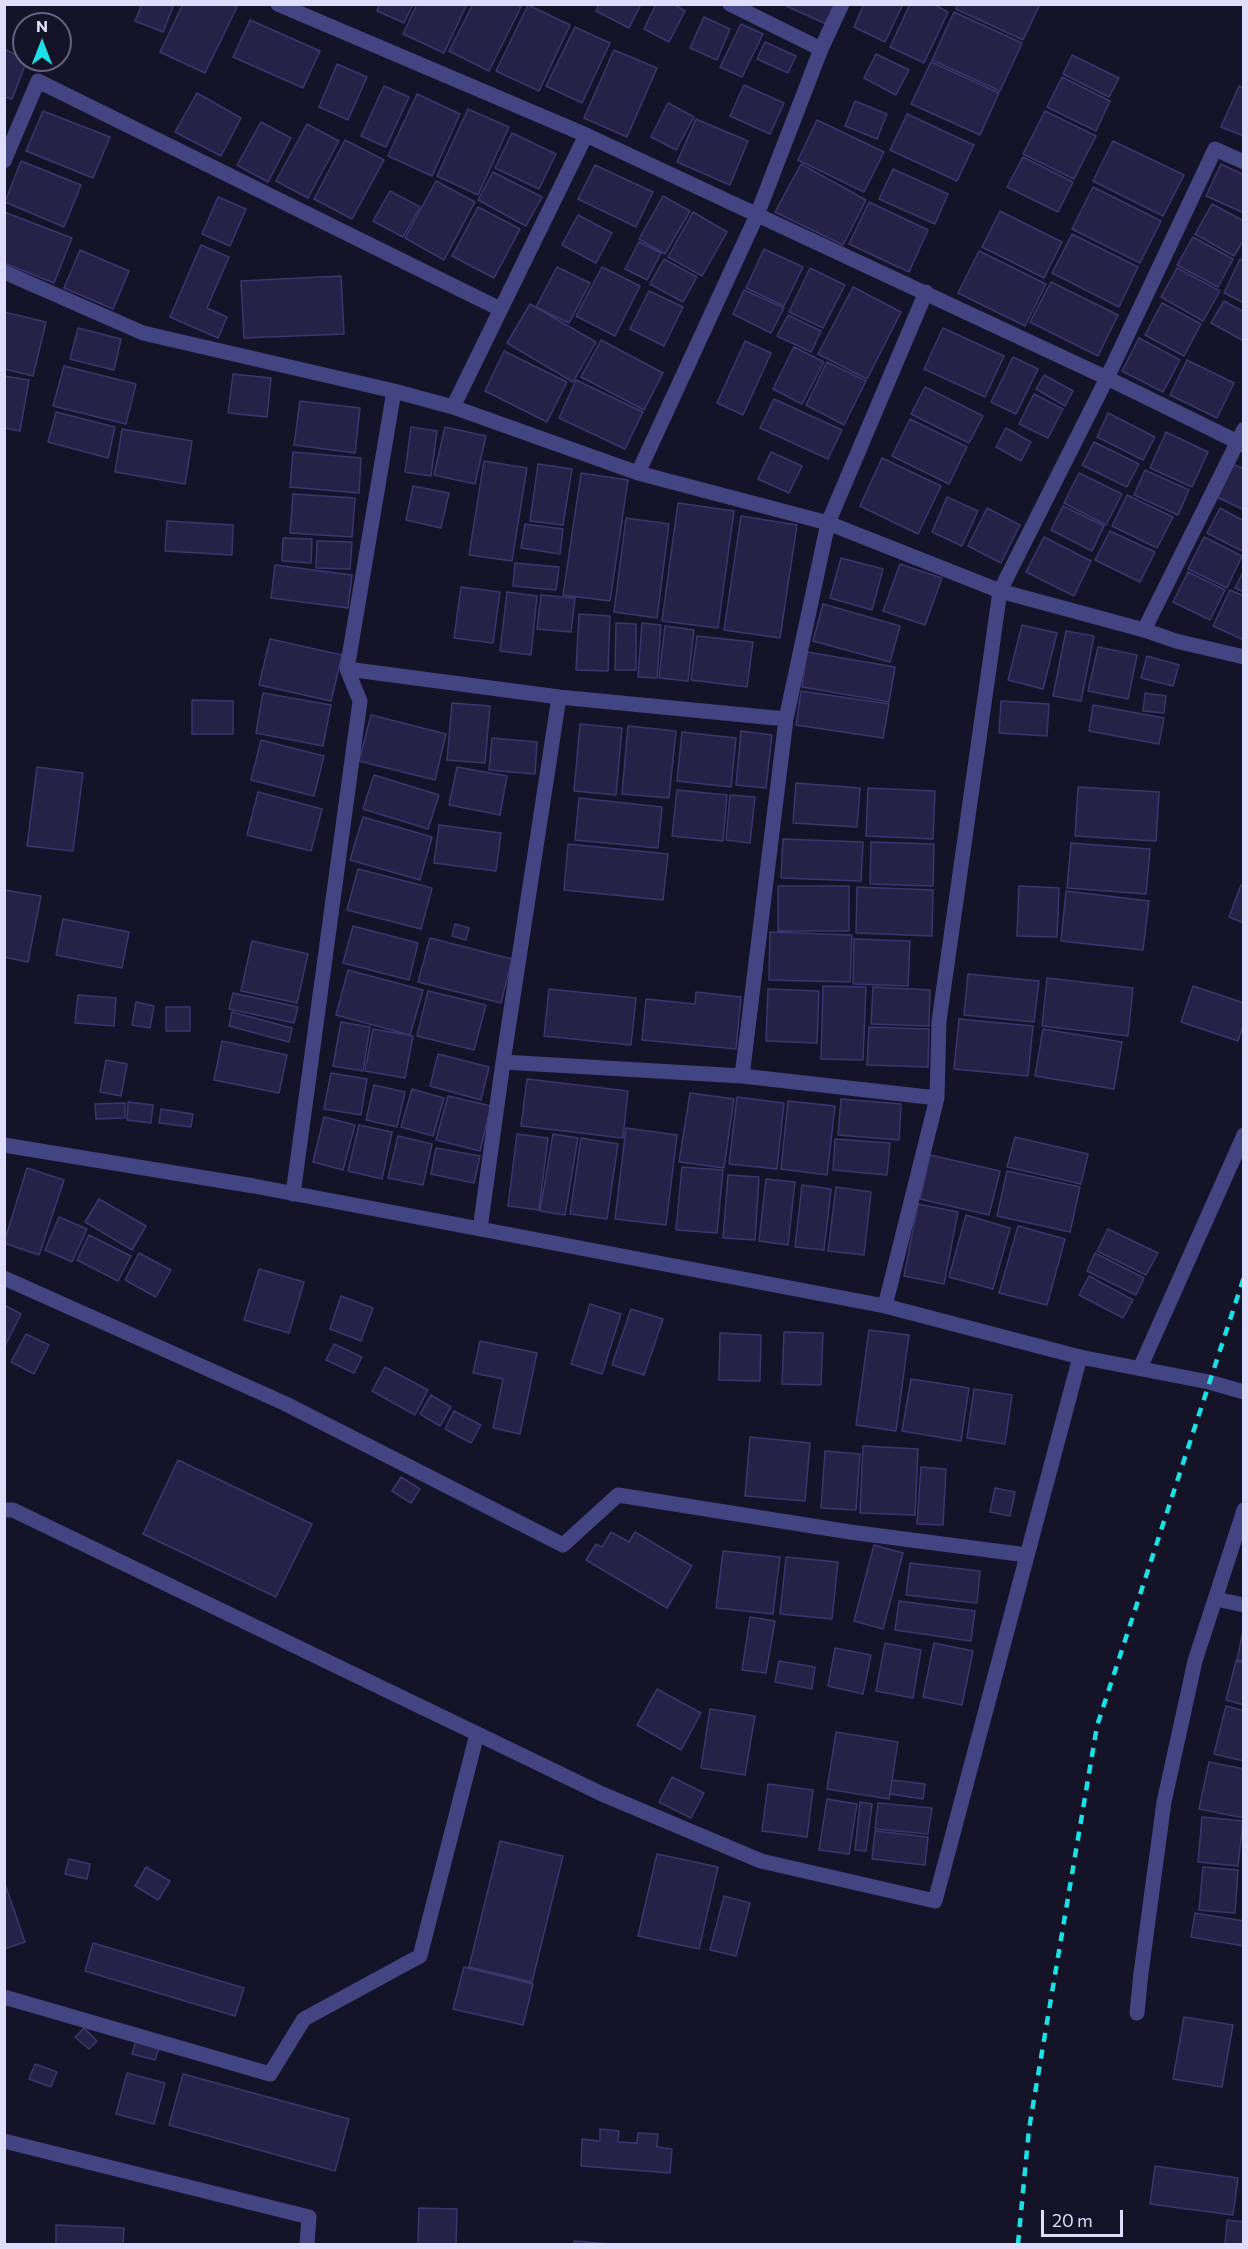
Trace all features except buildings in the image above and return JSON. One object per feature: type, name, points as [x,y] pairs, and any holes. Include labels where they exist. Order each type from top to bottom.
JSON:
[{"type":"street","points":[[278,4],[586,135],[1242,439],[1144,630]]},
{"type":"street","points":[[730,4],[821,49]]},
{"type":"street","points":[[638,473],[757,215],[821,49],[842,4]]},
{"type":"street","points":[[4,161],[38,81],[500,309]]},
{"type":"street","points":[[453,407],[586,135]]},
{"type":"street","points":[[885,1306],[937,1098],[939,1021],[1000,591],[1107,378],[1215,149],[1244,162]]},
{"type":"street","points":[[4,272],[143,333],[394,391],[453,407],[638,473],[828,523],[1000,591],[1144,630],[1176,641],[1244,657]]},
{"type":"street","points":[[742,1076],[786,719],[828,523],[926,292]]},
{"type":"street","points":[[293,1194],[360,701],[347,669],[394,391]]},
{"type":"street","points":[[347,669],[559,697],[786,719]]},
{"type":"street","points":[[480,1229],[559,697]]},
{"type":"street","points":[[503,1062],[742,1076],[937,1098]]},
{"type":"street","points":[[1140,1368],[1244,1135]]},
{"type":"street","points":[[4,1145],[293,1194],[885,1306],[1080,1357],[1209,1382],[1244,1392]]},
{"type":"street","points":[[4,1278],[284,1403],[563,1545],[618,1495],[850,1532],[1027,1555]]},
{"type":"street","points":[[4,1510],[13,1510],[602,1794],[761,1861],[935,1901],[1080,1357]]},
{"type":"street","points":[[1137,2013],[1164,1802],[1195,1661],[1244,1510]]},
{"type":"street","points":[[1216,1599],[1244,1605]]},
{"type":"street","points":[[4,1997],[270,2074],[304,2019],[420,1956],[477,1734]]},
{"type":"street","points":[[4,2141],[309,2217],[307,2244]]},
{"type":"railway","points":[[1018,2244],[1029,2129],[1097,1726],[1244,1277]]}]
